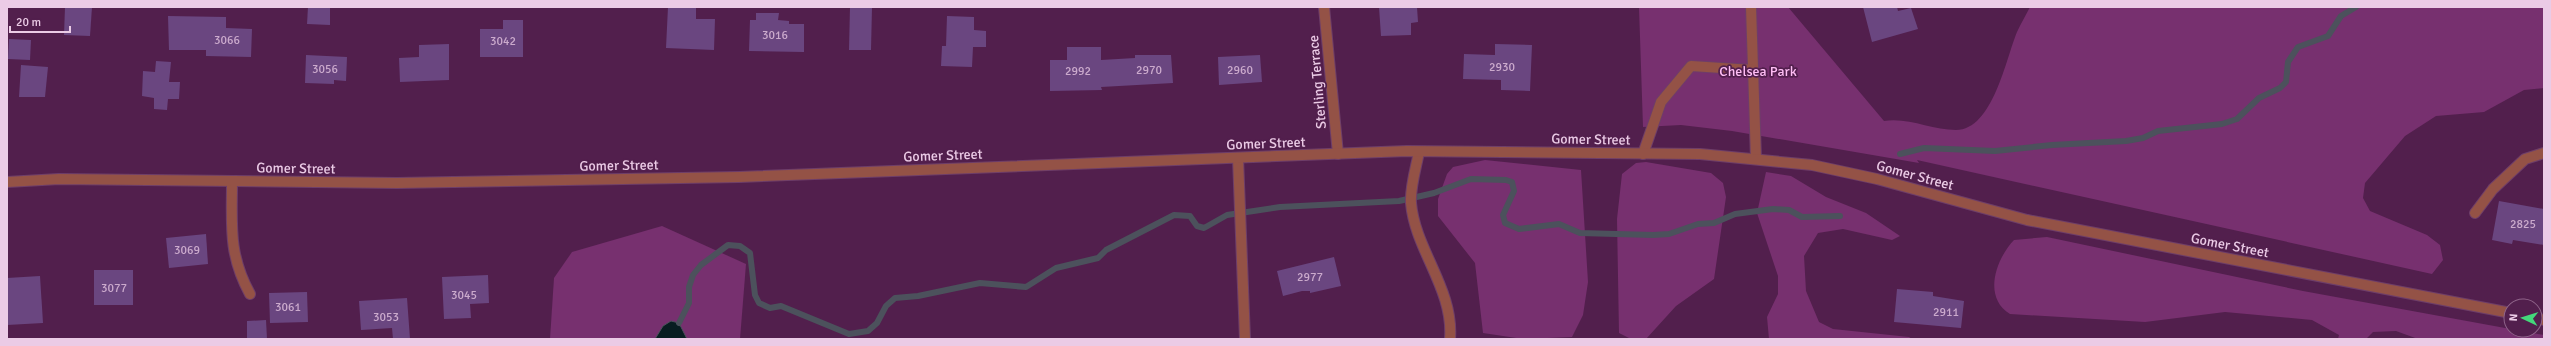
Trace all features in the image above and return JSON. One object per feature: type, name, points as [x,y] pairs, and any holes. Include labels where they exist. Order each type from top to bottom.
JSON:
[{"type":"street","name":"Sterling Terrace","points":[[1324,7],[1338,154]]},
{"type":"street","points":[[1751,7],[1756,160]]},
{"type":"street","points":[[1644,154],[1661,102],[1691,66],[1753,70]]},
{"type":"street","name":"Gomer Street","points":[[7,182],[59,179],[397,183],[731,177],[1419,152],[1700,154],[1812,165],[1877,179],[2027,220],[2503,312]]},
{"type":"street","points":[[1419,152],[1412,193],[1413,213],[1444,295],[1450,339]]},
{"type":"street","points":[[2475,212],[2493,189],[2525,159],[2544,153]]},
{"type":"street","points":[[1238,158],[1245,339]]},
{"type":"street","points":[[232,181],[232,236],[238,272],[250,294]]},
{"type":"green space","name":"Chelsea Park","points":[[1639,7],[1788,7],[1884,121],[1893,120],[1911,122],[1956,130],[1969,127],[1980,118],[1989,106],[2003,74],[2017,32],[2030,7],[2544,7],[2544,88],[2524,90],[2484,112],[2436,116],[2405,136],[2365,183],[2363,198],[2370,211],[2427,235],[2440,245],[2443,260],[2432,274],[1917,160],[1919,163],[1732,131],[1681,125],[1643,127]]},
{"type":"green space","points":[[1485,160],[1581,170],[1588,282],[1583,315],[1572,337],[1523,339],[1483,333],[1475,263],[1438,216],[1438,199],[1447,174],[1453,167]]},
{"type":"green space","points":[[1646,162],[1711,173],[1723,183],[1726,197],[1714,279],[1676,306],[1646,339],[1631,339],[1619,333],[1617,219],[1622,174],[1636,163]]},
{"type":"green space","points":[[1766,172],[1791,176],[1826,197],[1866,213],[1900,236],[1892,240],[1843,229],[1818,233],[1804,256],[1806,291],[1819,322],[1833,329],[1909,337],[1912,339],[1769,339],[1767,317],[1778,294],[1778,276],[1757,213]]},
{"type":"green space","points":[[662,226],[746,264],[740,339],[550,339],[554,278],[572,252]]},
{"type":"green space","points":[[2047,237],[2303,291],[2503,328],[2503,338],[2543,338],[2543,335],[2544,339],[2418,339],[2396,331],[2373,332],[2366,339],[2338,339],[2339,335],[2312,320],[2225,312],[2145,322],[2010,314],[2002,307],[1994,289],[1997,268],[2007,248],[2014,240]]},
{"type":"shaded area","points":[[671,321],[679,323],[687,339],[655,339],[663,326]]},
{"type":"building","points":[[65,7],[92,7],[90,36],[64,35]]},
{"type":"building","points":[[308,7],[330,7],[330,25],[307,24]]},
{"type":"building","points":[[668,7],[696,7],[696,19],[715,19],[714,50],[666,48]]},
{"type":"building","points":[[850,7],[872,7],[871,50],[849,50]]},
{"type":"building","points":[[1379,7],[1417,7],[1418,22],[1411,23],[1411,35],[1381,36]]},
{"type":"building","points":[[1863,7],[1897,7],[1898,11],[1911,8],[1918,29],[1872,42]]},
{"type":"building","points":[[756,13],[779,13],[778,20],[789,21],[789,24],[804,24],[804,52],[749,51],[750,20],[756,20]]},
{"type":"building","points":[[168,16],[226,17],[226,28],[252,29],[251,57],[206,56],[206,50],[169,50]]},
{"type":"building","points":[[947,16],[974,17],[974,30],[986,31],[986,47],[973,47],[972,67],[941,66],[942,46],[946,46]]},
{"type":"building","points":[[503,20],[523,20],[523,57],[480,57],[480,29],[503,29]]},
{"type":"building","points":[[9,39],[31,40],[30,60],[8,59]]},
{"type":"building","points":[[449,44],[449,80],[400,82],[399,58],[419,57],[419,45]]},
{"type":"building","points":[[1495,44],[1532,45],[1530,91],[1501,90],[1501,80],[1463,79],[1464,54],[1495,55]]},
{"type":"building","points":[[1067,47],[1101,47],[1101,60],[1135,58],[1135,55],[1171,55],[1173,83],[1101,87],[1102,90],[1050,91],[1050,60],[1067,60]]},
{"type":"building","points":[[306,55],[347,57],[346,81],[334,80],[334,84],[305,83]]},
{"type":"building","points":[[1260,55],[1262,82],[1219,85],[1218,57]]},
{"type":"building","points":[[156,61],[171,62],[169,82],[180,82],[179,99],[168,99],[167,110],[154,109],[154,98],[142,96],[143,71],[155,72]]},
{"type":"building","points":[[21,65],[48,67],[45,97],[19,97]]},
{"type":"building","points":[[2499,201],[2544,209],[2544,245],[2513,240],[2512,244],[2492,240]]},
{"type":"building","points":[[206,234],[208,264],[169,268],[166,238]]},
{"type":"building","points":[[1334,257],[1341,286],[1310,293],[1310,291],[1302,291],[1283,296],[1277,271]]},
{"type":"building","points":[[94,270],[133,270],[133,305],[94,305]]},
{"type":"building","points":[[488,275],[489,303],[470,304],[471,318],[444,319],[442,277]]},
{"type":"building","points":[[40,276],[43,323],[7,325],[7,278]]},
{"type":"building","points":[[1897,289],[1933,292],[1933,296],[1964,301],[1961,328],[1894,322]]},
{"type":"building","points":[[307,292],[308,322],[270,323],[269,293]]},
{"type":"building","points":[[407,298],[410,339],[393,339],[392,328],[361,330],[359,301]]},
{"type":"building","points":[[266,320],[267,339],[247,339],[247,321]]},
{"type":"waterway","points":[[1900,154],[1924,148],[1995,151],[2052,145],[2126,141],[2143,138],[2158,131],[2222,124],[2237,119],[2259,98],[2280,88],[2286,82],[2288,62],[2298,47],[2328,36],[2341,16],[2356,7]]},
{"type":"waterway","points":[[679,323],[689,303],[689,287],[693,275],[701,265],[728,245],[740,246],[750,253],[755,295],[759,303],[770,308],[781,306],[849,334],[868,331],[877,323],[886,306],[895,298],[918,296],[980,283],[1026,287],[1056,268],[1098,258],[1106,250],[1174,215],[1190,216],[1197,226],[1204,228],[1227,215],[1280,207],[1399,201],[1434,193],[1471,179],[1506,180],[1512,182],[1514,191],[1503,215],[1505,223],[1519,229],[1559,224],[1580,233],[1653,235],[1669,234],[1698,224],[1714,223],[1735,214],[1773,209],[1789,210],[1802,217],[1840,216]]}]
